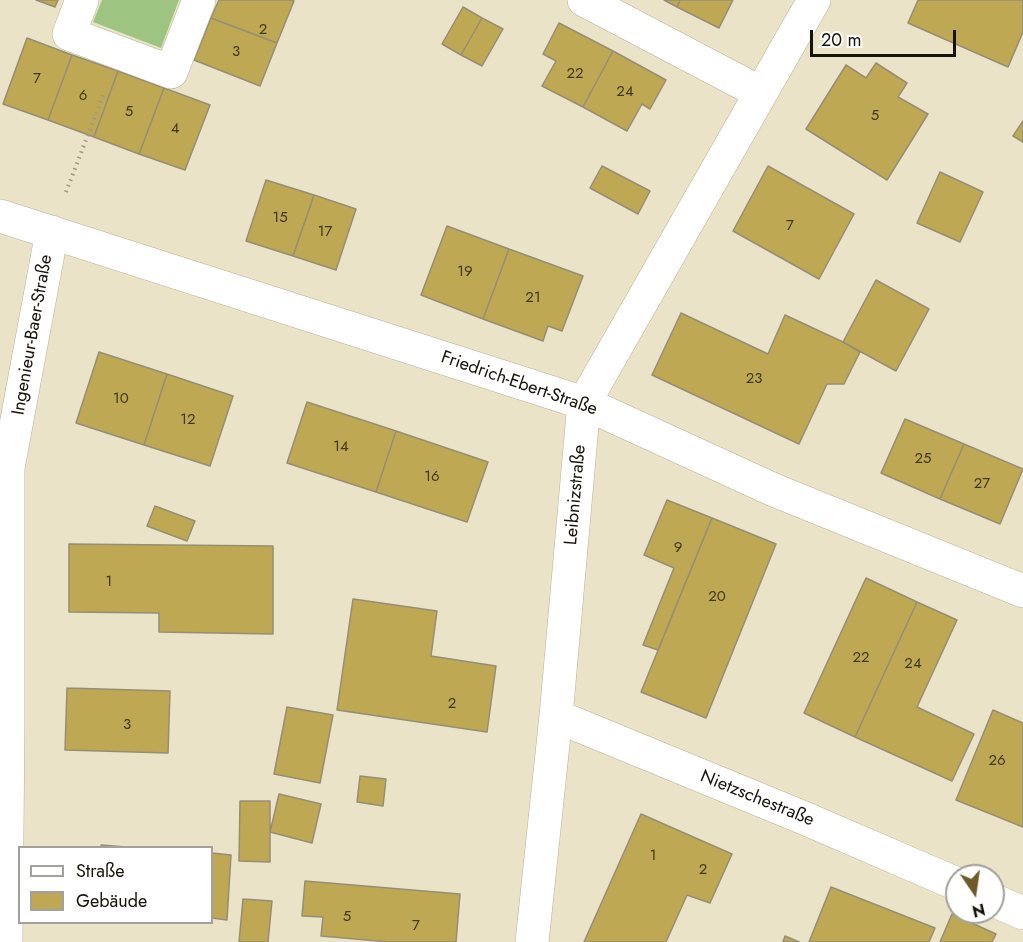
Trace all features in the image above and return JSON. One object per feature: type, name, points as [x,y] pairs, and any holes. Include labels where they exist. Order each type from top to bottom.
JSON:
[{"type":"street","points":[[82,0],[69,34],[171,72],[199,0]]},
{"type":"street","points":[[584,0],[761,93]]},
{"type":"street","name":"Leibnizstraße","points":[[532,942],[585,404],[814,0]]},
{"type":"street","name":"Friedrich-Ebert-Straße","points":[[0,216],[585,404],[774,490],[1023,591]]},
{"type":"street","name":"Ingenieur-Baer-Straße","points":[[6,942],[8,468],[52,232]]},
{"type":"street","name":"Nietzschestraße","points":[[556,716],[945,879]]},
{"type":"street","points":[[1005,905],[1023,913]]},
{"type":"path","points":[[78,159],[119,53]]},
{"type":"green space","points":[[102,0],[179,0],[161,48],[93,22]]},
{"type":"building","points":[[36,0],[58,0],[55,7]]},
{"type":"building","points":[[219,0],[294,1],[277,43],[211,18]]},
{"type":"building","points":[[664,0],[680,0],[677,7]]},
{"type":"building","points":[[680,0],[733,0],[719,28],[677,7]]},
{"type":"building","points":[[918,0],[1023,0],[1023,32],[1008,67],[908,23]]},
{"type":"building","points":[[463,7],[482,18],[461,55],[442,44]]},
{"type":"building","points":[[211,18],[277,43],[260,86],[194,60]]},
{"type":"building","points":[[482,18],[503,29],[482,66],[461,55]]},
{"type":"building","points":[[559,23],[613,51],[583,107],[542,86],[556,61],[543,54]]},
{"type":"building","points":[[27,38],[72,55],[48,120],[3,104]]},
{"type":"building","points":[[613,51],[666,80],[650,109],[642,104],[627,131],[583,107]]},
{"type":"building","points":[[72,55],[118,71],[94,137],[48,120]]},
{"type":"building","points":[[876,63],[907,83],[898,97],[928,114],[887,180],[806,129],[846,65],[866,78]]},
{"type":"building","points":[[118,71],[164,88],[139,154],[94,137]]},
{"type":"building","points":[[164,88],[210,105],[185,170],[139,154]]},
{"type":"building","points":[[1023,121],[1023,142],[1013,136]]},
{"type":"building","points":[[602,166],[650,191],[638,214],[590,188]]},
{"type":"building","points":[[768,166],[854,214],[819,279],[733,231]]},
{"type":"building","points":[[940,172],[983,192],[960,242],[917,223]]},
{"type":"building","points":[[266,180],[314,195],[293,256],[246,241]]},
{"type":"building","points":[[314,195],[356,209],[336,270],[293,256]]},
{"type":"building","points":[[447,226],[509,249],[483,319],[421,295]]},
{"type":"building","points":[[509,249],[583,276],[562,331],[548,326],[543,341],[483,319]]},
{"type":"building","points":[[876,280],[929,309],[896,371],[843,342]]},
{"type":"building","points":[[681,313],[768,354],[785,315],[860,352],[844,384],[827,384],[799,444],[652,375]]},
{"type":"building","points":[[99,352],[167,374],[144,445],[76,423]]},
{"type":"building","points":[[167,374],[233,396],[210,466],[144,445]]},
{"type":"building","points":[[307,402],[396,431],[376,492],[287,463]]},
{"type":"building","points":[[905,419],[964,444],[940,499],[881,473]]},
{"type":"building","points":[[396,431],[488,462],[467,522],[376,492]]},
{"type":"building","points":[[964,444],[1023,469],[1000,524],[940,499]]},
{"type":"building","points":[[667,500],[712,518],[658,650],[643,645],[674,568],[644,555]]},
{"type":"building","points":[[155,506],[195,521],[187,541],[147,526]]},
{"type":"building","points":[[712,518],[776,544],[706,718],[641,692]]},
{"type":"building","points":[[69,544],[273,546],[273,634],[159,632],[159,613],[69,612]]},
{"type":"building","points":[[866,578],[917,602],[855,737],[804,713]]},
{"type":"building","points":[[353,599],[437,611],[431,656],[496,666],[487,732],[337,710]]},
{"type":"building","points":[[917,602],[957,620],[917,707],[974,734],[952,781],[855,737]]},
{"type":"building","points":[[67,688],[170,691],[168,753],[65,750]]},
{"type":"building","points":[[287,707],[333,715],[320,783],[274,774]]},
{"type":"building","points":[[993,710],[1023,723],[1023,827],[956,800]]},
{"type":"building","points":[[360,776],[386,779],[383,806],[357,802]]},
{"type":"building","points":[[279,794],[321,804],[312,843],[270,832]]},
{"type":"building","points":[[240,801],[270,801],[270,862],[239,861]]},
{"type":"building","points":[[641,814],[732,854],[710,903],[687,895],[666,942],[584,942]]},
{"type":"building","points":[[213,853],[231,855],[227,920],[213,918]]},
{"type":"building","points":[[305,881],[460,894],[456,942],[389,942],[321,936],[323,917],[302,916]]},
{"type":"building","points":[[831,887],[935,928],[929,942],[809,942]]},
{"type":"building","points":[[243,899],[272,901],[268,942],[239,942]]},
{"type":"building","points":[[948,924],[974,924],[996,934],[992,942],[940,942]]},
{"type":"building","points":[[785,936],[799,942],[783,942]]}]
